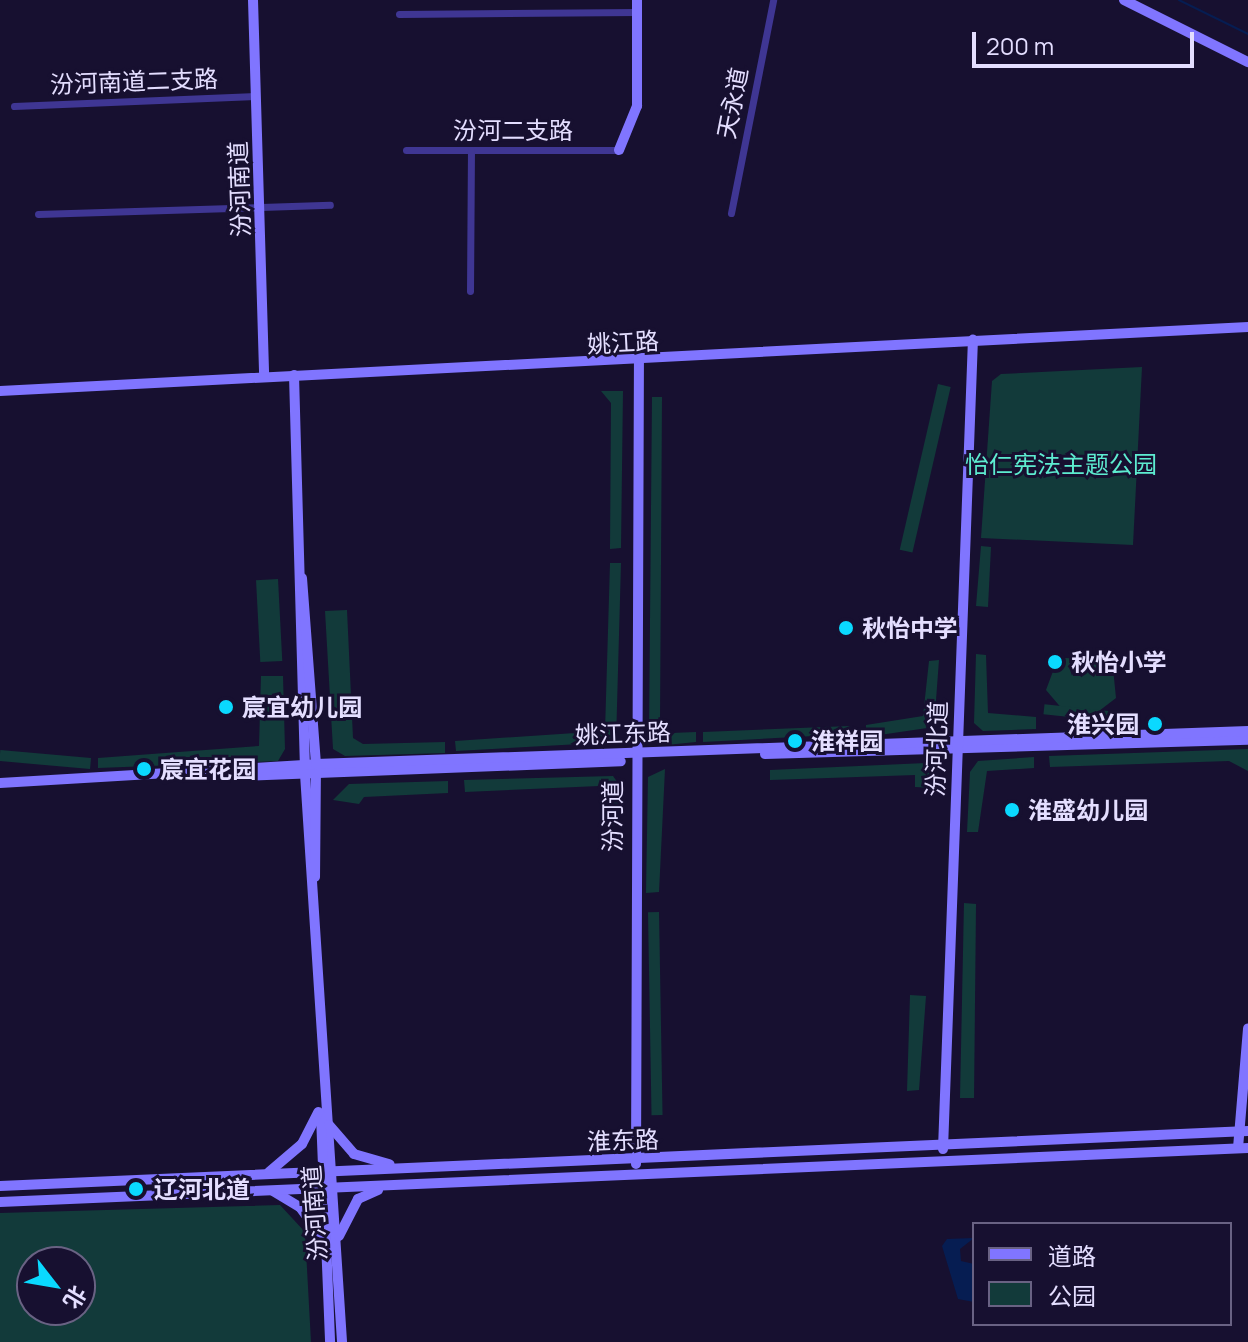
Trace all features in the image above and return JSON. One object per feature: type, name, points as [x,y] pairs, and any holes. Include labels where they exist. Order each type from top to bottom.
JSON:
[{"type":"main road","name":"汾河南道","points":[[253,0],[264,376]]},
{"type":"main road","points":[[619,150],[637,106],[637,0]]},
{"type":"main road","points":[[1124,0],[1248,62]]},
{"type":"main road","name":"姚江路","points":[[0,391],[264,376],[639,362],[973,340],[1248,327]]},
{"type":"main road","name":"汾河北道","points":[[943,1160],[973,340]]},
{"type":"main road","name":"汾河道","points":[[636,1174],[632,757],[639,362]]},
{"type":"main road","name":"汾河南道","points":[[294,375],[323,1082],[333,1172],[342,1342]]},
{"type":"main road","name":"姚江东路","points":[[0,785],[310,769],[1248,731]]},
{"type":"main road","name":"姚江东路","points":[[956,744],[1248,740]]},
{"type":"main road","points":[[1243,1148],[1248,1028]]},
{"type":"main road","name":"汾河南道","points":[[323,1082],[319,1188],[330,1342]]},
{"type":"main road","points":[[267,1174],[302,1144],[321,1103]]},
{"type":"main road","points":[[327,1119],[354,1154],[404,1167]]},
{"type":"main road","name":"淮东路","points":[[0,1186],[1243,1132]]},
{"type":"main road","name":"淮东路","points":[[0,1202],[1243,1148]]},
{"type":"main road","points":[[337,1241],[358,1199],[395,1186]]},
{"type":"main road","points":[[272,1190],[300,1207],[324,1243]]},
{"type":"street","name":"天永道","points":[[731,213],[773,0]]},
{"type":"street","points":[[399,14],[637,12]]},
{"type":"street","name":"汾河南道二支路","points":[[14,106],[256,96]]},
{"type":"street","name":"汾河二支路","points":[[406,150],[619,150]]},
{"type":"street","points":[[470,291],[471,150]]},
{"type":"street","points":[[38,214],[330,205]]},
{"type":"green space","name":"怡仁宪法主题公园","points":[[1142,367],[1133,545],[981,538],[992,381],[1001,374]]},
{"type":"green space","points":[[938,384],[951,387],[912,553],[900,550]]},
{"type":"green space","points":[[601,391],[623,391],[621,548],[610,549],[611,403]]},
{"type":"green space","points":[[652,397],[662,397],[660,724],[671,733],[696,732],[696,742],[666,745],[649,734]]},
{"type":"green space","points":[[981,546],[991,547],[988,607],[976,606]]},
{"type":"green space","points":[[610,563],[621,563],[616,742],[456,751],[455,741],[605,731]]},
{"type":"green space","points":[[278,579],[282,661],[260,662],[256,580]]},
{"type":"green space","points":[[347,610],[353,738],[363,744],[445,742],[445,753],[345,756],[333,749],[325,611]]},
{"type":"green space","points":[[976,654],[986,655],[988,713],[1036,717],[1036,729],[983,731],[974,723]]},
{"type":"green space","points":[[1047,657],[1121,661],[1113,668],[1116,698],[1099,711],[1063,710],[1046,690],[1055,666]]},
{"type":"green space","points":[[939,660],[934,727],[866,737],[866,725],[923,716],[929,661]]},
{"type":"green space","points":[[261,676],[283,676],[285,749],[278,761],[98,768],[98,758],[259,746]]},
{"type":"green space","points":[[1045,704],[1137,714],[1136,724],[1043,714]]},
{"type":"green space","points":[[850,726],[851,734],[703,742],[703,732]]},
{"type":"green space","points":[[1248,749],[1248,771],[1229,761],[1050,767],[1049,756]]},
{"type":"green space","points":[[0,750],[91,758],[90,769],[0,761]]},
{"type":"green space","points":[[1034,757],[1034,768],[987,771],[978,832],[967,832],[970,772],[978,761]]},
{"type":"green space","points":[[926,763],[935,788],[915,787],[915,775],[770,780],[770,770]]},
{"type":"green space","points":[[665,769],[659,892],[646,893],[648,777]]},
{"type":"green space","points":[[613,776],[620,786],[619,826],[609,825],[609,794],[599,786],[465,792],[464,780]]},
{"type":"green space","points":[[448,781],[448,793],[364,797],[359,804],[333,800],[349,784]]},
{"type":"green space","points":[[964,903],[976,904],[974,1098],[960,1098]]},
{"type":"green space","points":[[648,912],[659,912],[663,1115],[652,1115]]},
{"type":"green space","points":[[910,995],[926,996],[919,1090],[907,1091]]},
{"type":"green space","points":[[280,1205],[305,1232],[311,1342],[0,1342],[0,1213]]},
{"type":"water","points":[[972,1238],[960,1249],[961,1261],[972,1264],[972,1302],[958,1299],[942,1246],[947,1239]]},
{"type":"waterway","points":[[1179,0],[1248,34]]},
{"type":"place","name":"秋怡中学","points":[[846,628]]},
{"type":"place","name":"秋怡小学","points":[[1055,662]]},
{"type":"place","name":"宸宜幼儿园","points":[[226,707]]},
{"type":"place","name":"淮兴园","points":[[1155,724]]},
{"type":"place","name":"淮祥园","points":[[795,741]]},
{"type":"place","name":"宸宜花园","points":[[144,769]]},
{"type":"place","name":"淮盛幼儿园","points":[[1012,810]]},
{"type":"place","name":"辽河北道","points":[[136,1189]]}]
